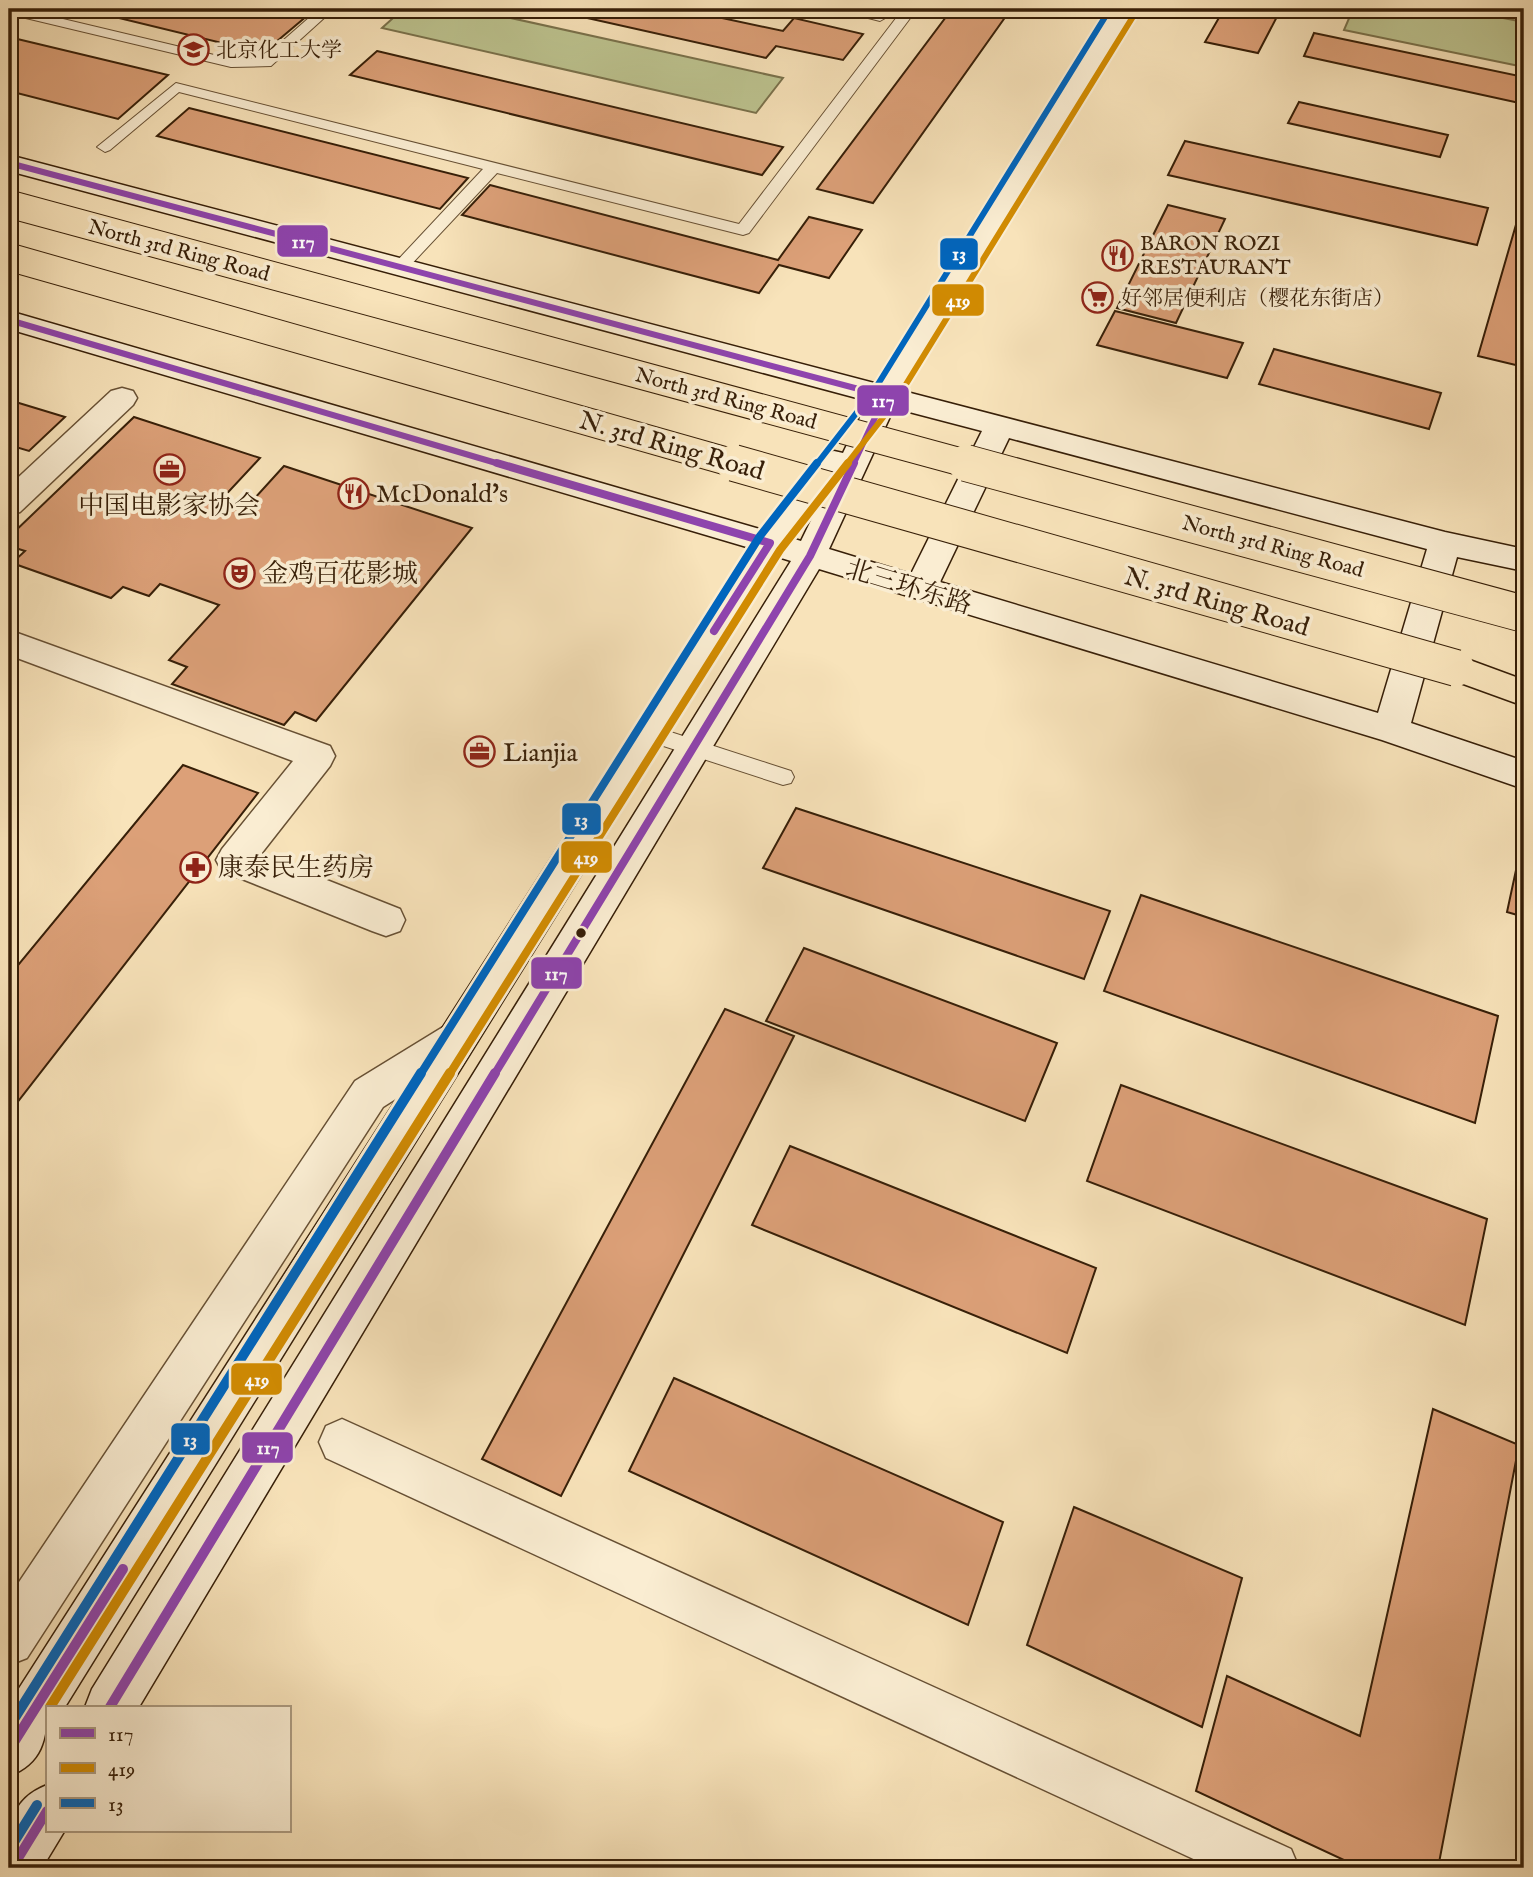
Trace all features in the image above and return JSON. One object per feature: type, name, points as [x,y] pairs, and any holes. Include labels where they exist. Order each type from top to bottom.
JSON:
[{"type":"highway","name":"North 3rd Ring Road","points":[[9,204],[1524,614]]},
{"type":"highway","name":"N. 3rd Ring Road","points":[[9,257],[1456,668],[1524,690]]},
{"type":"street","points":[[9,1750],[770,543],[885,396],[1124,9]]},
{"type":"street","points":[[9,163],[1445,543],[1524,560]]},
{"type":"street","name":"北三环东路","points":[[9,320],[770,543],[1391,730],[1524,775]]},
{"type":"street","points":[[111,1706],[810,556],[885,396]]},
{"type":"street","points":[[9,504],[122,398]]},
{"type":"street","points":[[920,589],[999,426]]},
{"type":"street","points":[[1391,730],[1445,543]]},
{"type":"street","points":[[9,642],[317,755],[236,860],[386,920]]},
{"type":"street","points":[[9,1640],[369,1094],[457,1039]]},
{"type":"street","points":[[342,1442],[1272,1868]]},
{"type":"street","points":[[12,1868],[46,1813]]},
{"type":"lane","points":[[9,10],[230,63],[266,63],[327,9]]},
{"type":"lane","points":[[840,9],[880,17]]},
{"type":"lane","points":[[105,147],[176,87],[743,230],[910,9]]},
{"type":"lane","points":[[400,267],[495,166]]},
{"type":"lane","points":[[649,733],[783,776]]},
{"type":"green space","points":[[403,9],[470,9],[783,78],[756,113],[382,28]]},
{"type":"green space","points":[[1353,9],[1456,9],[1524,22],[1524,67],[1344,30]]},
{"type":"building","points":[[82,9],[282,9],[308,15],[263,53]]},
{"type":"building","points":[[547,9],[680,9],[783,31],[794,18],[863,34],[843,60],[776,46],[766,58]]},
{"type":"building","points":[[952,9],[1011,9],[873,203],[817,189]]},
{"type":"building","points":[[1224,9],[1281,9],[1258,53],[1205,42]]},
{"type":"building","points":[[1314,33],[1524,77],[1524,104],[1304,56]]},
{"type":"building","points":[[9,37],[168,75],[118,119],[9,91]]},
{"type":"building","points":[[377,51],[783,147],[762,175],[350,75]]},
{"type":"building","points":[[1299,102],[1448,135],[1440,157],[1288,123]]},
{"type":"building","points":[[189,108],[468,178],[440,209],[157,136]]},
{"type":"building","points":[[1185,141],[1488,208],[1477,245],[1168,175]]},
{"type":"building","points":[[490,185],[778,260],[809,217],[862,230],[829,278],[779,265],[759,293],[462,215]]},
{"type":"building","points":[[1524,197],[1524,367],[1478,356]]},
{"type":"building","points":[[1168,205],[1225,219],[1176,323],[1117,308]]},
{"type":"building","points":[[1115,311],[1243,343],[1227,378],[1097,345]]},
{"type":"building","points":[[1274,349],[1441,393],[1429,429],[1259,384]]},
{"type":"building","points":[[9,400],[65,417],[29,451],[9,445]]},
{"type":"building","name":"金鸡百花影城","points":[[134,417],[260,458],[218,503],[243,511],[284,466],[472,528],[316,721],[295,712],[284,725],[172,684],[187,667],[169,660],[219,605],[160,584],[149,596],[123,587],[111,598],[12,563],[25,551],[9,546],[9,537]]},
{"type":"building","points":[[183,765],[258,793],[9,1113],[9,976]]},
{"type":"building","points":[[796,808],[1110,911],[1084,979],[763,868]]},
{"type":"building","points":[[1519,856],[1524,858],[1524,917],[1507,912]]},
{"type":"building","points":[[1141,895],[1498,1016],[1475,1123],[1104,991]]},
{"type":"building","points":[[804,948],[1057,1043],[1025,1121],[766,1021]]},
{"type":"building","points":[[725,1009],[794,1036],[561,1496],[482,1459]]},
{"type":"building","points":[[1121,1085],[1487,1219],[1465,1325],[1087,1181]]},
{"type":"building","points":[[790,1146],[1096,1268],[1067,1353],[752,1225]]},
{"type":"building","points":[[674,1378],[1003,1522],[968,1625],[629,1471]]},
{"type":"building","points":[[1433,1409],[1519,1445],[1438,1868],[1361,1868],[1196,1791],[1227,1676],[1360,1736]]},
{"type":"building","points":[[1074,1507],[1242,1578],[1202,1727],[1027,1645]]},
{"type":"transit line","name":"13","points":[[9,1727],[760,536],[875,389],[1110,9]]},
{"type":"transit line","name":"419","points":[[51,1706],[780,550],[895,402],[1134,15]]},
{"type":"transit line","name":"117","points":[[9,163],[885,396],[810,556],[111,1706]]},
{"type":"transit line","name":"117","points":[[9,320],[770,543],[714,631]]},
{"type":"transit line","name":"117","points":[[9,1750],[123,1569]]},
{"type":"transit line","name":"13","points":[[9,1850],[37,1805]]},
{"type":"transit line","name":"117","points":[[12,1868],[46,1813]]},
{"type":"place","name":"北京化工大学","points":[[193,50]]},
{"type":"place","name":"BARON ROZI RESTAURANT","points":[[1117,255]]},
{"type":"place","name":"好邻居便利店（樱花东街店）","points":[[1098,298]]},
{"type":"place","name":"中国电影家协会","points":[[169,470]]},
{"type":"place","name":"McDonald's","points":[[353,493]]},
{"type":"place","name":"金鸡百花影城","points":[[239,573]]},
{"type":"place","name":"Lianjia","points":[[480,752]]},
{"type":"place","name":"康泰民生药房","points":[[195,867]]}]
